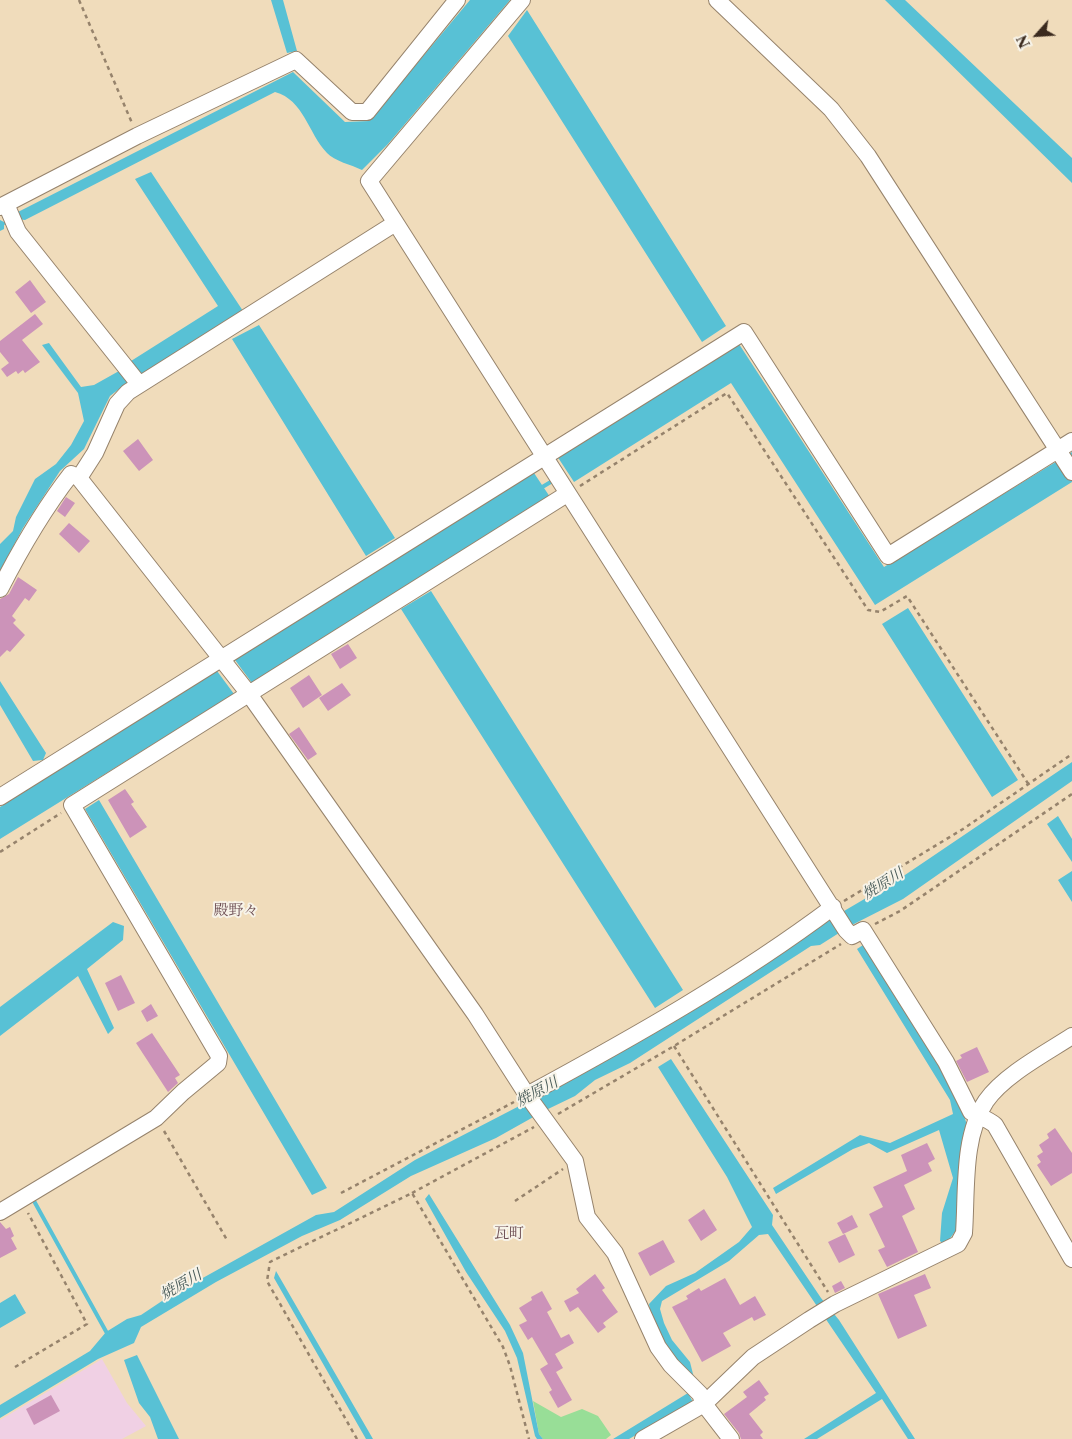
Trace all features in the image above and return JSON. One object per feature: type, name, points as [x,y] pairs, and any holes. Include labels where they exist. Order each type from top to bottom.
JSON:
[{"type":"street","points":[[133,377],[18,232],[5,208],[138,136],[296,60],[352,112],[367,112],[457,0]]},
{"type":"street","points":[[522,0],[369,181],[394,224],[835,910],[854,932],[946,1062],[971,1112],[979,1117],[988,1119],[995,1125],[1072,1259]]},
{"type":"street","points":[[717,0],[831,109],[868,156],[1072,472]]},
{"type":"street","points":[[79,478],[95,453],[117,404],[128,392],[133,377],[394,224]]},
{"type":"street","points":[[0,798],[744,332],[888,556],[1072,441]]},
{"type":"street","points":[[0,589],[30,532],[54,495],[71,474],[79,478],[249,694],[475,1014],[526,1095],[547,1120],[575,1161],[587,1217],[615,1253],[658,1347],[671,1365],[687,1380],[731,1439]]},
{"type":"street","points":[[0,1212],[156,1118],[183,1092],[218,1063],[220,1056],[82,799],[566,492]]},
{"type":"street","points":[[526,1095],[612,1049],[778,948],[835,910]]},
{"type":"street","points":[[643,1439],[702,1399],[753,1357],[828,1308],[958,1244],[964,1233],[969,1155],[973,1129],[986,1102],[1004,1083],[1072,1036]]},
{"type":"path","points":[[79,0],[138,136]]},
{"type":"path","points":[[566,492],[727,393],[868,610],[880,612],[907,596],[1028,785]]},
{"type":"path","points":[[835,910],[954,834],[1072,754]]},
{"type":"path","points":[[357,1439],[268,1281],[270,1262],[412,1193],[547,1120],[674,1046],[854,932],[900,911],[1072,794]]},
{"type":"path","points":[[0,852],[82,799]]},
{"type":"path","points":[[674,1046],[828,1308]]},
{"type":"path","points":[[341,1192],[526,1095]]},
{"type":"path","points":[[156,1118],[227,1240]]},
{"type":"path","points":[[515,1201],[575,1161]]},
{"type":"path","points":[[412,1193],[503,1347],[510,1366],[529,1439]]},
{"type":"path","points":[[15,1368],[88,1324],[21,1200]]},
{"type":"shaded area","points":[[102,1359],[127,1403],[146,1426],[122,1439],[0,1439],[0,1420]]},
{"type":"green space","points":[[533,1401],[561,1417],[582,1409],[598,1416],[611,1435],[606,1439],[543,1439],[539,1434]]},
{"type":"water","points":[[271,0],[283,0],[297,51],[287,53]]},
{"type":"water","points":[[470,0],[510,0],[388,144],[362,170],[330,156],[320,145],[305,118],[293,102],[275,92],[25,220],[17,219],[4,225],[4,229],[0,231],[0,220],[4,222],[16,216],[18,212],[293,72],[345,122],[369,121]]},
{"type":"water","points":[[885,0],[905,0],[1072,158],[1072,183]]},
{"type":"water","points":[[527,10],[726,326],[702,342],[508,36]]},
{"type":"water","points":[[151,172],[243,311],[141,376],[131,361],[218,306],[135,179]]},
{"type":"water","points":[[259,325],[395,538],[366,556],[232,339]]},
{"type":"water","points":[[49,343],[81,387],[94,385],[119,371],[128,382],[110,396],[84,449],[60,471],[23,528],[0,571],[0,544],[13,531],[16,517],[35,479],[56,464],[71,445],[84,421],[78,393],[42,345]]},
{"type":"water","points":[[739,344],[884,567],[1072,452],[1072,482],[875,605],[731,383],[574,482],[557,456]]},
{"type":"water","points":[[534,473],[550,497],[252,683],[235,660]]},
{"type":"water","points":[[431,591],[683,990],[655,1008],[401,609]]},
{"type":"water","points":[[908,608],[1018,780],[992,797],[882,624]]},
{"type":"water","points":[[217,671],[234,694],[0,839],[0,807]]},
{"type":"water","points":[[0,681],[46,753],[43,760],[33,761],[0,705]]},
{"type":"water","points":[[1072,762],[1072,781],[903,899],[852,925],[844,911],[902,877]]},
{"type":"water","points":[[99,800],[327,1188],[312,1195],[85,809]]},
{"type":"water","points":[[1058,816],[1072,839],[1072,862],[1047,824]]},
{"type":"water","points":[[1072,871],[1072,902],[1058,880]]},
{"type":"water","points":[[830,919],[839,933],[820,945],[811,946],[630,1063],[595,1080],[575,1096],[546,1110],[537,1097]]},
{"type":"water","points":[[113,922],[124,926],[123,940],[87,969],[114,1028],[108,1034],[78,976],[0,1036],[0,1007]]},
{"type":"water","points":[[863,945],[958,1097],[967,1125],[957,1229],[945,1245],[940,1241],[942,1213],[953,1178],[939,1130],[887,1153],[869,1143],[853,1149],[776,1194],[773,1188],[860,1135],[890,1143],[953,1114],[950,1100],[857,949]]},
{"type":"water","points":[[671,1059],[773,1215],[772,1225],[821,1298],[839,1320],[915,1439],[908,1439],[882,1399],[817,1439],[804,1439],[876,1393],[768,1234],[759,1235],[729,1261],[662,1301],[660,1309],[664,1323],[672,1340],[690,1362],[695,1382],[660,1337],[651,1316],[649,1304],[666,1286],[695,1273],[739,1242],[752,1227],[727,1177],[658,1067]]},
{"type":"water","points":[[527,1102],[537,1115],[496,1138],[411,1176],[340,1220],[302,1236],[216,1282],[141,1327],[134,1343],[98,1359],[0,1418],[0,1405],[90,1351],[106,1332],[127,1319],[141,1315],[165,1299],[316,1215],[334,1212],[415,1160]]},
{"type":"water","points":[[429,1194],[510,1325],[523,1353],[539,1434],[543,1439],[537,1439],[535,1436],[517,1358],[505,1331],[466,1272],[425,1199]]},
{"type":"water","points":[[276,1271],[373,1439],[366,1439],[274,1278]]},
{"type":"water","points":[[15,1294],[26,1313],[0,1328],[0,1303]]},
{"type":"water","points":[[137,1355],[179,1439],[158,1439],[150,1417],[139,1403],[124,1360]]},
{"type":"water","points":[[688,1393],[693,1402],[629,1439],[613,1439]]},
{"type":"building","points":[[30,280],[46,302],[31,313],[15,292]]},
{"type":"building","points":[[35,314],[43,324],[22,340],[40,362],[25,373],[23,370],[18,374],[16,371],[7,377],[1,369],[9,363],[0,352],[0,341]]},
{"type":"building","points":[[138,439],[153,460],[139,471],[123,451]]},
{"type":"building","points":[[66,497],[75,503],[65,517],[57,511]]},
{"type":"building","points":[[69,523],[90,541],[79,553],[59,534]]},
{"type":"building","points":[[18,577],[37,590],[29,601],[25,598],[12,616],[16,620],[13,623],[25,635],[10,652],[7,650],[0,657],[0,599],[9,594]]},
{"type":"building","points":[[348,644],[357,658],[340,669],[331,654]]},
{"type":"building","points":[[309,675],[322,695],[303,708],[290,688]]},
{"type":"building","points":[[342,683],[351,695],[328,711],[319,698]]},
{"type":"building","points":[[299,727],[317,754],[308,760],[289,734]]},
{"type":"building","points":[[125,789],[134,802],[131,804],[147,827],[130,838],[108,800]]},
{"type":"building","points":[[121,975],[135,1003],[118,1011],[105,983]]},
{"type":"building","points":[[151,1004],[158,1016],[147,1022],[141,1011]]},
{"type":"building","points":[[152,1033],[180,1075],[175,1078],[178,1083],[168,1092],[136,1043]]},
{"type":"building","points":[[977,1047],[989,1072],[967,1082],[956,1061],[962,1058],[960,1055]]},
{"type":"building","points":[[1055,1128],[1072,1153],[1072,1173],[1051,1186],[1037,1165],[1041,1162],[1037,1156],[1043,1152],[1039,1145],[1049,1138],[1047,1134]]},
{"type":"building","points":[[927,1143],[935,1159],[928,1163],[932,1171],[904,1185],[915,1209],[902,1216],[918,1252],[887,1267],[878,1250],[885,1247],[869,1214],[883,1207],[873,1187],[907,1171],[901,1155]]},
{"type":"building","points":[[704,1209],[717,1230],[701,1241],[688,1220]]},
{"type":"building","points":[[852,1215],[858,1227],[843,1234],[837,1223]]},
{"type":"building","points":[[0,1222],[6,1229],[10,1227],[14,1236],[11,1238],[17,1249],[0,1258]]},
{"type":"building","points":[[845,1234],[855,1255],[839,1263],[828,1242]]},
{"type":"building","points":[[663,1240],[675,1262],[650,1276],[638,1253]]},
{"type":"building","points":[[595,1274],[605,1288],[602,1290],[618,1312],[603,1323],[606,1327],[598,1333],[578,1307],[570,1312],[564,1301],[579,1293],[576,1289]]},
{"type":"building","points":[[925,1274],[931,1288],[914,1295],[927,1326],[898,1339],[878,1294]]},
{"type":"building","points":[[725,1278],[740,1305],[755,1296],[766,1315],[754,1321],[752,1317],[723,1333],[731,1346],[702,1362],[672,1307],[688,1299],[686,1296],[699,1288],[701,1291]]},
{"type":"building","points":[[841,1281],[845,1288],[835,1293],[832,1286]]},
{"type":"building","points":[[542,1291],[552,1309],[547,1312],[561,1338],[569,1334],[574,1343],[555,1354],[563,1368],[556,1372],[572,1400],[558,1408],[549,1392],[552,1390],[540,1369],[548,1364],[532,1337],[528,1340],[519,1325],[527,1321],[519,1308],[532,1300],[531,1297]]},
{"type":"building","points":[[759,1380],[769,1394],[764,1397],[766,1400],[749,1414],[763,1432],[760,1435],[763,1439],[741,1439],[739,1433],[724,1414],[747,1397],[743,1392]]},
{"type":"building","points":[[51,1395],[60,1411],[34,1425],[26,1409]]},
{"type":"waterway","points":[[539,489],[554,480]]},
{"type":"waterway","points":[[34,1201],[108,1335]]},
{"type":"district","name":"殿野々","points":[[236,911]]},
{"type":"district","name":"瓦町","points":[[509,1234]]},
{"type":"water label","name":"焼原川","points":[[883,884]]},
{"type":"water label","name":"焼原川","points":[[537,1092]]},
{"type":"water label","name":"焼原川","points":[[181,1285]]}]
